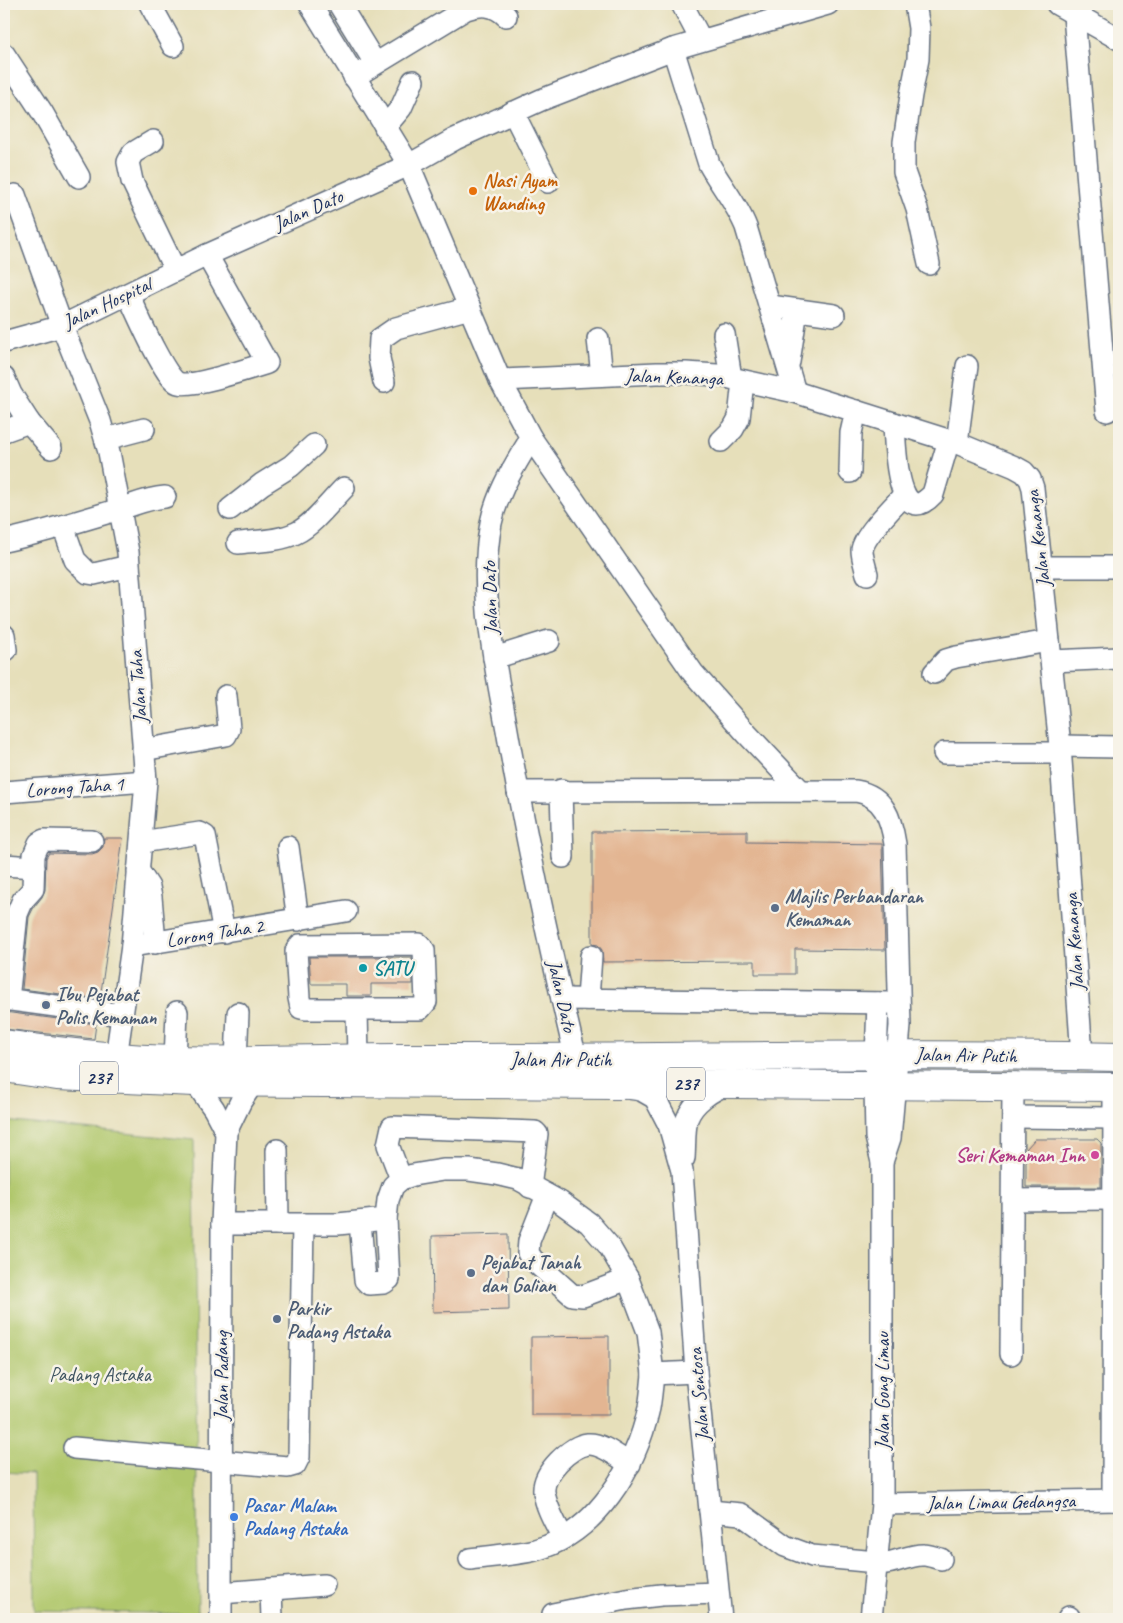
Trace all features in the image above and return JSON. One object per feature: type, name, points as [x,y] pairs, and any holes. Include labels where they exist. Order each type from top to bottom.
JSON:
[{"type":"main road","name":"Jalan Air Putih","points":[[4,1044],[116,1058],[236,1061],[358,1058],[576,1059],[887,1054],[1119,1057]]},
{"type":"main road","name":"Jalan Air Putih","points":[[4,1068],[57,1076],[253,1083],[1116,1087]]},
{"type":"street","points":[[150,4],[173,46]]},
{"type":"street","points":[[310,4],[409,165],[500,380],[531,438],[693,673],[800,790]]},
{"type":"street","points":[[339,4],[375,63]]},
{"type":"street","points":[[682,4],[702,40]]},
{"type":"street","name":"Jalan Dato","points":[[207,255],[409,165],[455,139],[513,112],[593,79],[673,49],[795,8],[828,4]]},
{"type":"street","points":[[915,4],[919,28],[918,59],[904,142],[904,172],[917,209],[930,264]]},
{"type":"street","points":[[354,76],[464,6],[488,5],[498,8],[506,16]]},
{"type":"street","points":[[1065,9],[1119,39]]},
{"type":"street","points":[[1065,9],[1108,411]]},
{"type":"street","points":[[673,49],[709,164],[741,214],[796,392]]},
{"type":"street","points":[[4,54],[42,112],[79,177]]},
{"type":"street","points":[[385,126],[401,108],[413,81]]},
{"type":"street","points":[[513,112],[548,182]]},
{"type":"street","points":[[153,141],[133,153],[128,162],[132,181],[175,270]]},
{"type":"street","name":"Jalan Taha","points":[[15,196],[106,440],[121,509],[129,566],[146,781],[132,946],[116,1058]]},
{"type":"street","points":[[128,294],[160,359],[172,380],[179,384],[197,382],[267,363],[207,255]]},
{"type":"street","name":"Jalan Hospital","points":[[4,342],[62,326],[207,255]]},
{"type":"street","points":[[770,306],[834,315]]},
{"type":"street","points":[[384,382],[379,358],[380,339],[396,328],[470,308]]},
{"type":"street","points":[[788,368],[797,310]]},
{"type":"street","points":[[721,441],[733,429],[739,418],[737,380],[724,334]]},
{"type":"street","points":[[598,338],[602,375]]},
{"type":"street","points":[[894,423],[896,454],[904,495],[913,504],[920,504],[933,494],[953,442],[966,366]]},
{"type":"street","name":"Jalan Kenanga","points":[[500,380],[686,373],[737,380],[796,392],[894,423],[953,442],[1024,472],[1030,479],[1033,488],[1061,750],[1082,1056]]},
{"type":"street","points":[[4,378],[11,394],[29,422],[51,448]]},
{"type":"street","points":[[850,472],[851,433],[856,411]]},
{"type":"street","points":[[4,431],[29,422]]},
{"type":"street","points":[[106,440],[144,429]]},
{"type":"street","name":"Jalan Dato","points":[[531,438],[497,499],[491,525],[487,563],[487,599],[494,658],[518,792],[576,1059]]},
{"type":"street","points":[[230,509],[262,484],[291,466],[314,445]]},
{"type":"street","points":[[238,543],[295,534],[305,527],[344,488]]},
{"type":"street","points":[[867,574],[862,550],[865,542],[886,513],[904,495]]},
{"type":"street","points":[[4,541],[33,535],[121,509],[149,498],[165,497]]},
{"type":"street","points":[[63,526],[75,560],[88,573],[94,574],[129,566]]},
{"type":"street","points":[[1042,567],[1119,567]]},
{"type":"street","points":[[494,658],[549,641]]},
{"type":"street","points":[[934,673],[946,660],[956,657],[1051,651],[1119,658]]},
{"type":"street","points":[[143,750],[226,735],[229,729],[226,696]]},
{"type":"street","points":[[944,754],[1119,747]]},
{"type":"street","name":"Lorong Taha 1","points":[[4,792],[146,781]]},
{"type":"street","points":[[561,790],[563,857]]},
{"type":"street","name":"Jalan Gong Limau","points":[[518,792],[561,790],[856,791],[867,793],[877,800],[889,819],[895,844],[885,1085],[890,1138],[882,1162],[882,1504],[871,1619]]},
{"type":"street","points":[[141,842],[200,833],[205,836],[224,932]]},
{"type":"street","points":[[92,841],[44,840],[39,843],[34,855],[33,889],[12,904],[17,914],[6,999],[122,1015]]},
{"type":"street","points":[[288,848],[298,920]]},
{"type":"street","points":[[4,865],[34,867]]},
{"type":"street","points":[[138,870],[149,887],[152,896],[155,943]]},
{"type":"street","name":"Lorong Taha 2","points":[[132,946],[346,911]]},
{"type":"street","points":[[419,944],[422,946],[424,950],[426,1002],[423,1007],[420,1009],[357,1010],[301,1008],[296,951],[300,945],[419,944]]},
{"type":"street","points":[[588,999],[591,956]]},
{"type":"street","points":[[562,999],[888,1003]]},
{"type":"street","points":[[357,1010],[358,1058]]},
{"type":"street","points":[[176,1060],[177,1012]]},
{"type":"street","points":[[236,1061],[238,1013]]},
{"type":"street","points":[[195,1082],[214,1108],[226,1132]]},
{"type":"street","points":[[226,1132],[241,1101],[253,1083]]},
{"type":"street","points":[[682,1171],[687,1120],[691,1112],[708,1094],[730,1084]]},
{"type":"street","points":[[615,1085],[640,1090],[655,1098],[669,1125],[682,1171]]},
{"type":"street","points":[[1011,1354],[1013,1087]]},
{"type":"street","points":[[1116,1087],[1113,1118],[1116,1500]]},
{"type":"street","points":[[1013,1117],[1113,1118]]},
{"type":"street","points":[[401,1179],[388,1145],[392,1127],[535,1132],[537,1134],[539,1191],[528,1253],[533,1260],[572,1295],[583,1296],[628,1279]]},
{"type":"street","name":"Jalan Padang","points":[[221,1619],[222,1224],[226,1132]]},
{"type":"street","points":[[276,1150],[278,1224]]},
{"type":"street","points":[[360,1222],[365,1280],[369,1284],[384,1283],[389,1279],[386,1219],[388,1200],[392,1186],[401,1179],[426,1172],[469,1170],[518,1179],[560,1202],[589,1223],[609,1246],[628,1279],[648,1332],[653,1374],[649,1408],[630,1464],[610,1494],[586,1522],[563,1538],[535,1550],[470,1559]]},
{"type":"street","name":"Jalan Sentosa","points":[[682,1171],[696,1372],[721,1619]]},
{"type":"street","points":[[1012,1200],[1113,1199]]},
{"type":"street","points":[[222,1224],[338,1224],[386,1219]]},
{"type":"street","points":[[74,1448],[221,1462],[288,1467],[295,1465],[299,1457],[303,1224]]},
{"type":"street","points":[[653,1374],[696,1372]]},
{"type":"street","points":[[563,1538],[546,1502],[544,1490],[545,1479],[552,1469],[565,1456],[577,1448],[588,1444],[599,1446],[630,1464]]},
{"type":"street","name":"Jalan Limau Gedangsa","points":[[882,1504],[1116,1500]]},
{"type":"street","points":[[710,1511],[741,1514],[785,1546],[812,1556],[887,1563],[917,1555],[941,1559]]},
{"type":"street","points":[[221,1593],[324,1585]]},
{"type":"street","points":[[270,1589],[272,1619]]},
{"type":"street","points":[[553,1614],[626,1599],[661,1595],[718,1593]]},
{"type":"green space","name":"Padang Astaka","points":[[4,1121],[194,1140],[198,1614],[34,1611],[33,1474],[4,1472]]},
{"type":"building","points":[[747,831],[747,842],[882,844],[885,950],[795,949],[795,974],[755,974],[755,961],[603,962],[602,950],[598,945],[592,944],[592,832]]},
{"type":"building","points":[[104,838],[123,838],[100,999],[22,989],[29,917],[45,890],[46,858],[49,853],[92,854],[98,852],[103,847]]},
{"type":"building","name":"SATU","points":[[309,957],[412,957],[413,984],[371,984],[371,996],[346,996],[346,984],[311,984]]},
{"type":"building","points":[[4,1012],[96,1024],[94,1039],[4,1029]]},
{"type":"building","points":[[1035,1139],[1097,1139],[1101,1143],[1101,1187],[1026,1187],[1026,1149]]},
{"type":"building","name":"Pejabat Tanah dan Galian","points":[[508,1234],[509,1310],[433,1312],[432,1236]]},
{"type":"building","points":[[609,1336],[609,1415],[531,1415],[531,1337]]},
{"type":"place","name":"Nasi Ayam Wanding","points":[[473,191]]},
{"type":"place","name":"Majlis Perbandaran Kemaman","points":[[775,908]]},
{"type":"place","name":"SATU","points":[[363,968]]},
{"type":"place","name":"Ibu Pejabat Polis Kemaman","points":[[46,1005]]},
{"type":"place","name":"Seri Kemaman Inn","points":[[1095,1155]]},
{"type":"place","name":"Pejabat Tanah dan Galian","points":[[471,1273]]},
{"type":"place","name":"Parkir Padang Astaka","points":[[277,1319]]},
{"type":"place","name":"Pasar Malam Padang Astaka","points":[[234,1517]]}]
